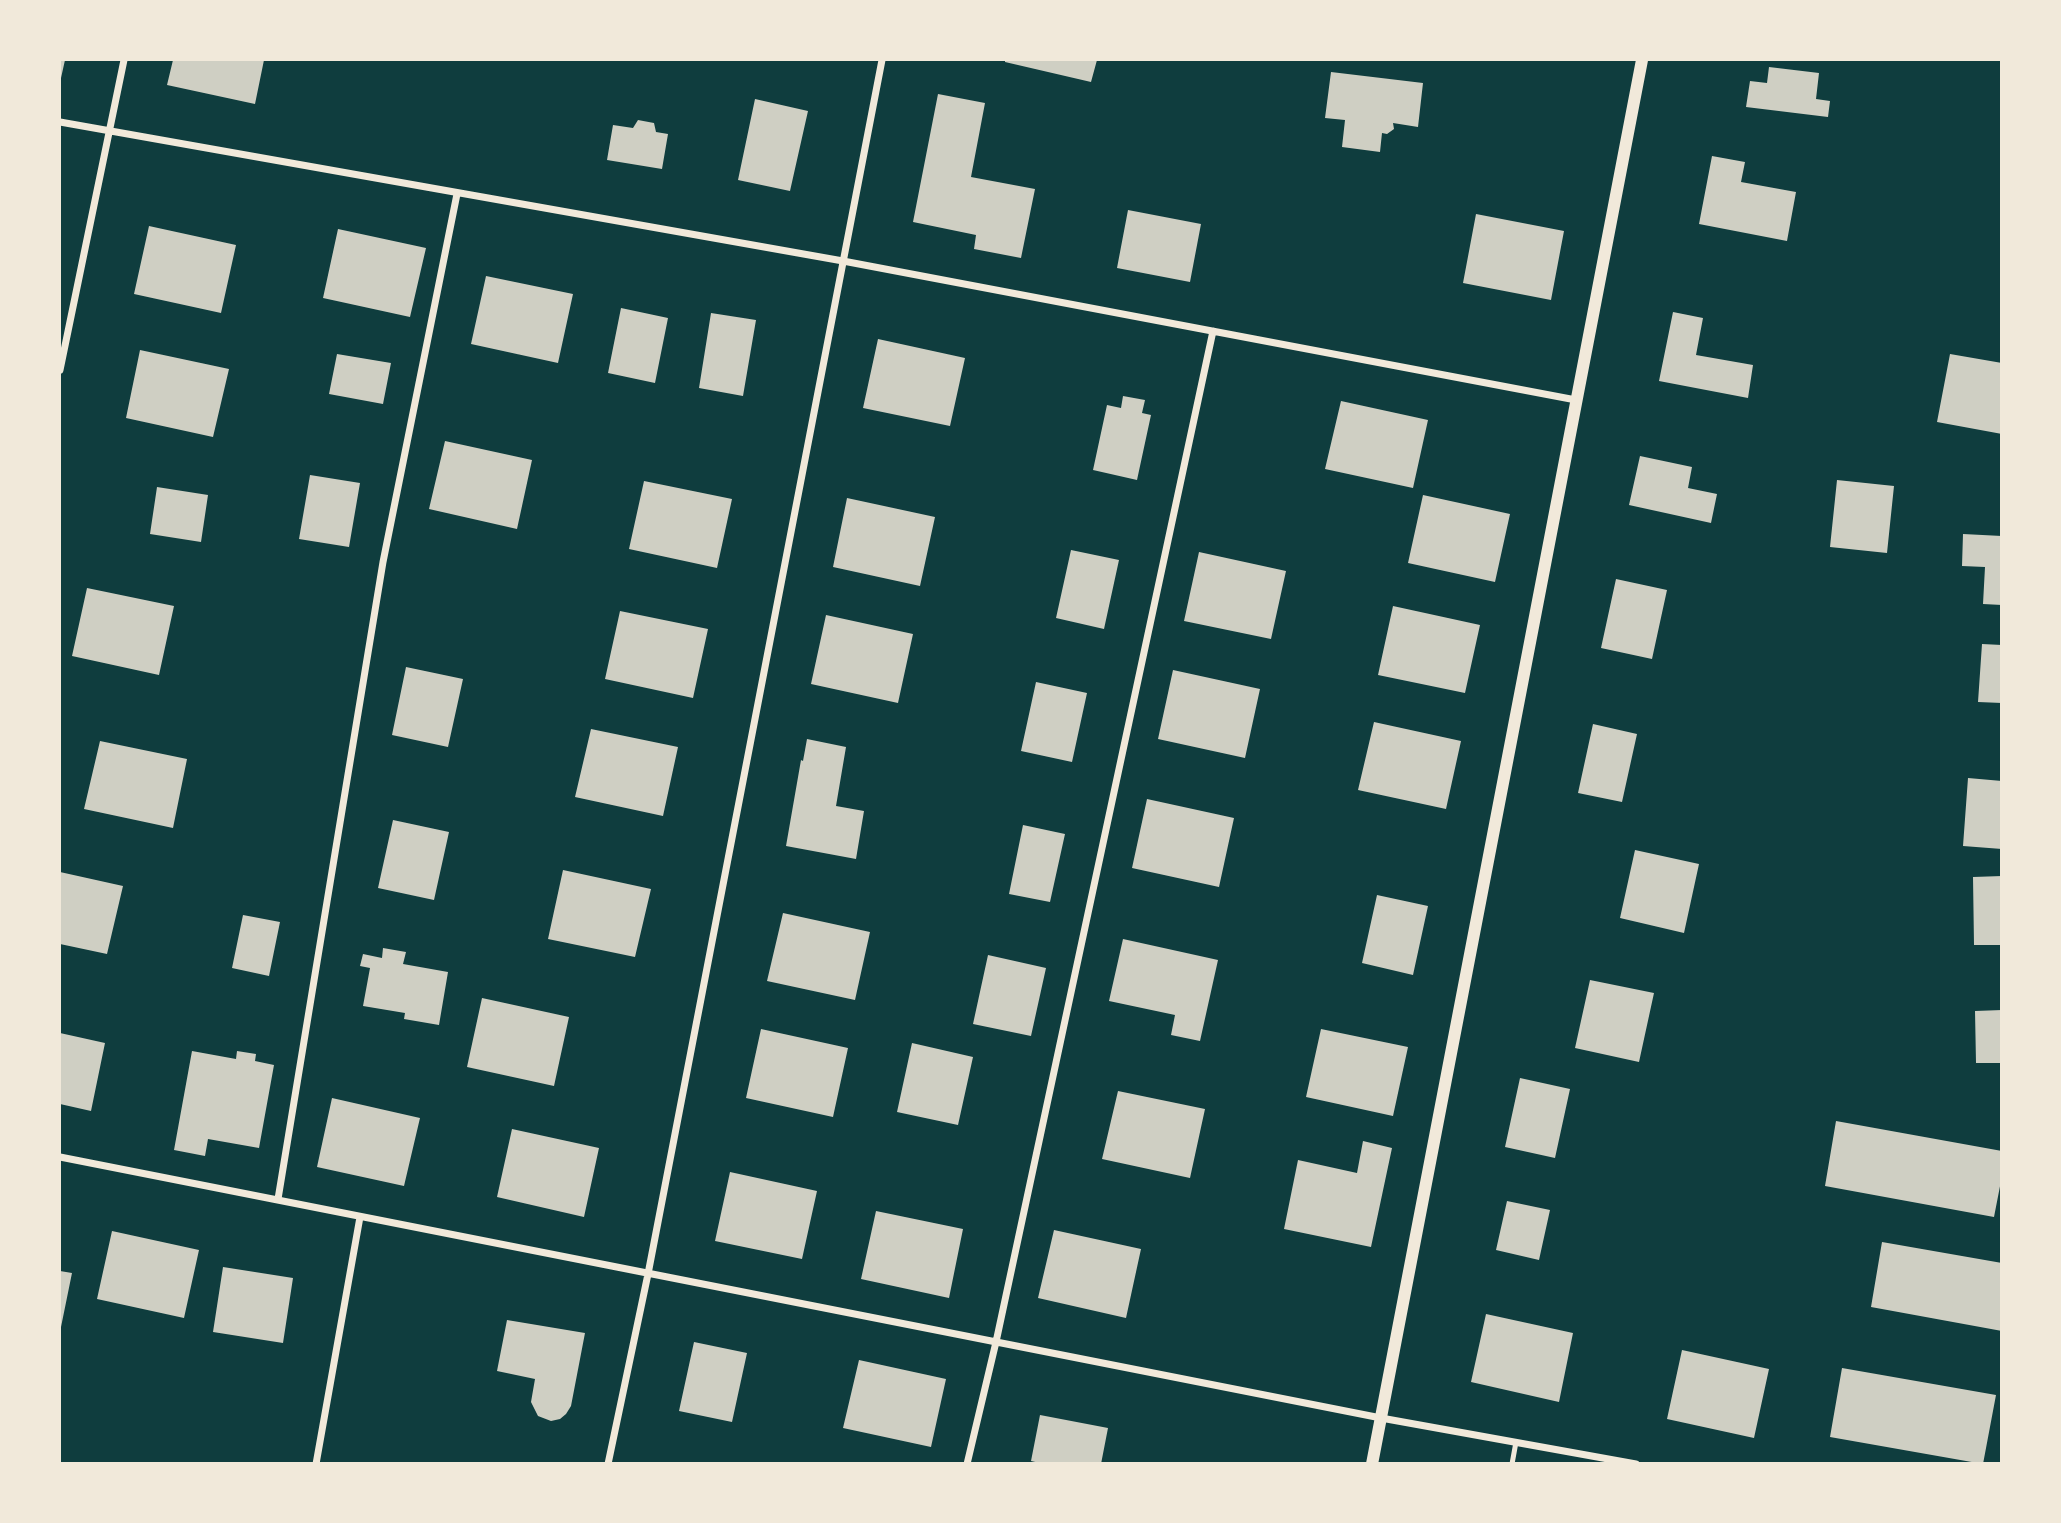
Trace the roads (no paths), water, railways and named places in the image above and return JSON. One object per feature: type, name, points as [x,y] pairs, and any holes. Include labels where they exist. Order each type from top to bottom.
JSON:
[{"type":"street","points":[[60,370],[124,60]]},
{"type":"street","points":[[608,1464],[648,1274],[882,60]]},
{"type":"street","points":[[1372,1464],[1642,60]]},
{"type":"street","points":[[60,122],[843,261],[1576,400]]},
{"type":"street","points":[[278,1199],[383,562],[457,194]]},
{"type":"street","points":[[967,1464],[996,1342],[1213,331]]},
{"type":"street","points":[[60,1157],[1381,1418],[1636,1464]]},
{"type":"street","points":[[316,1464],[360,1217]]},
{"type":"lane","points":[[1512,1464],[1516,1442]]}]
